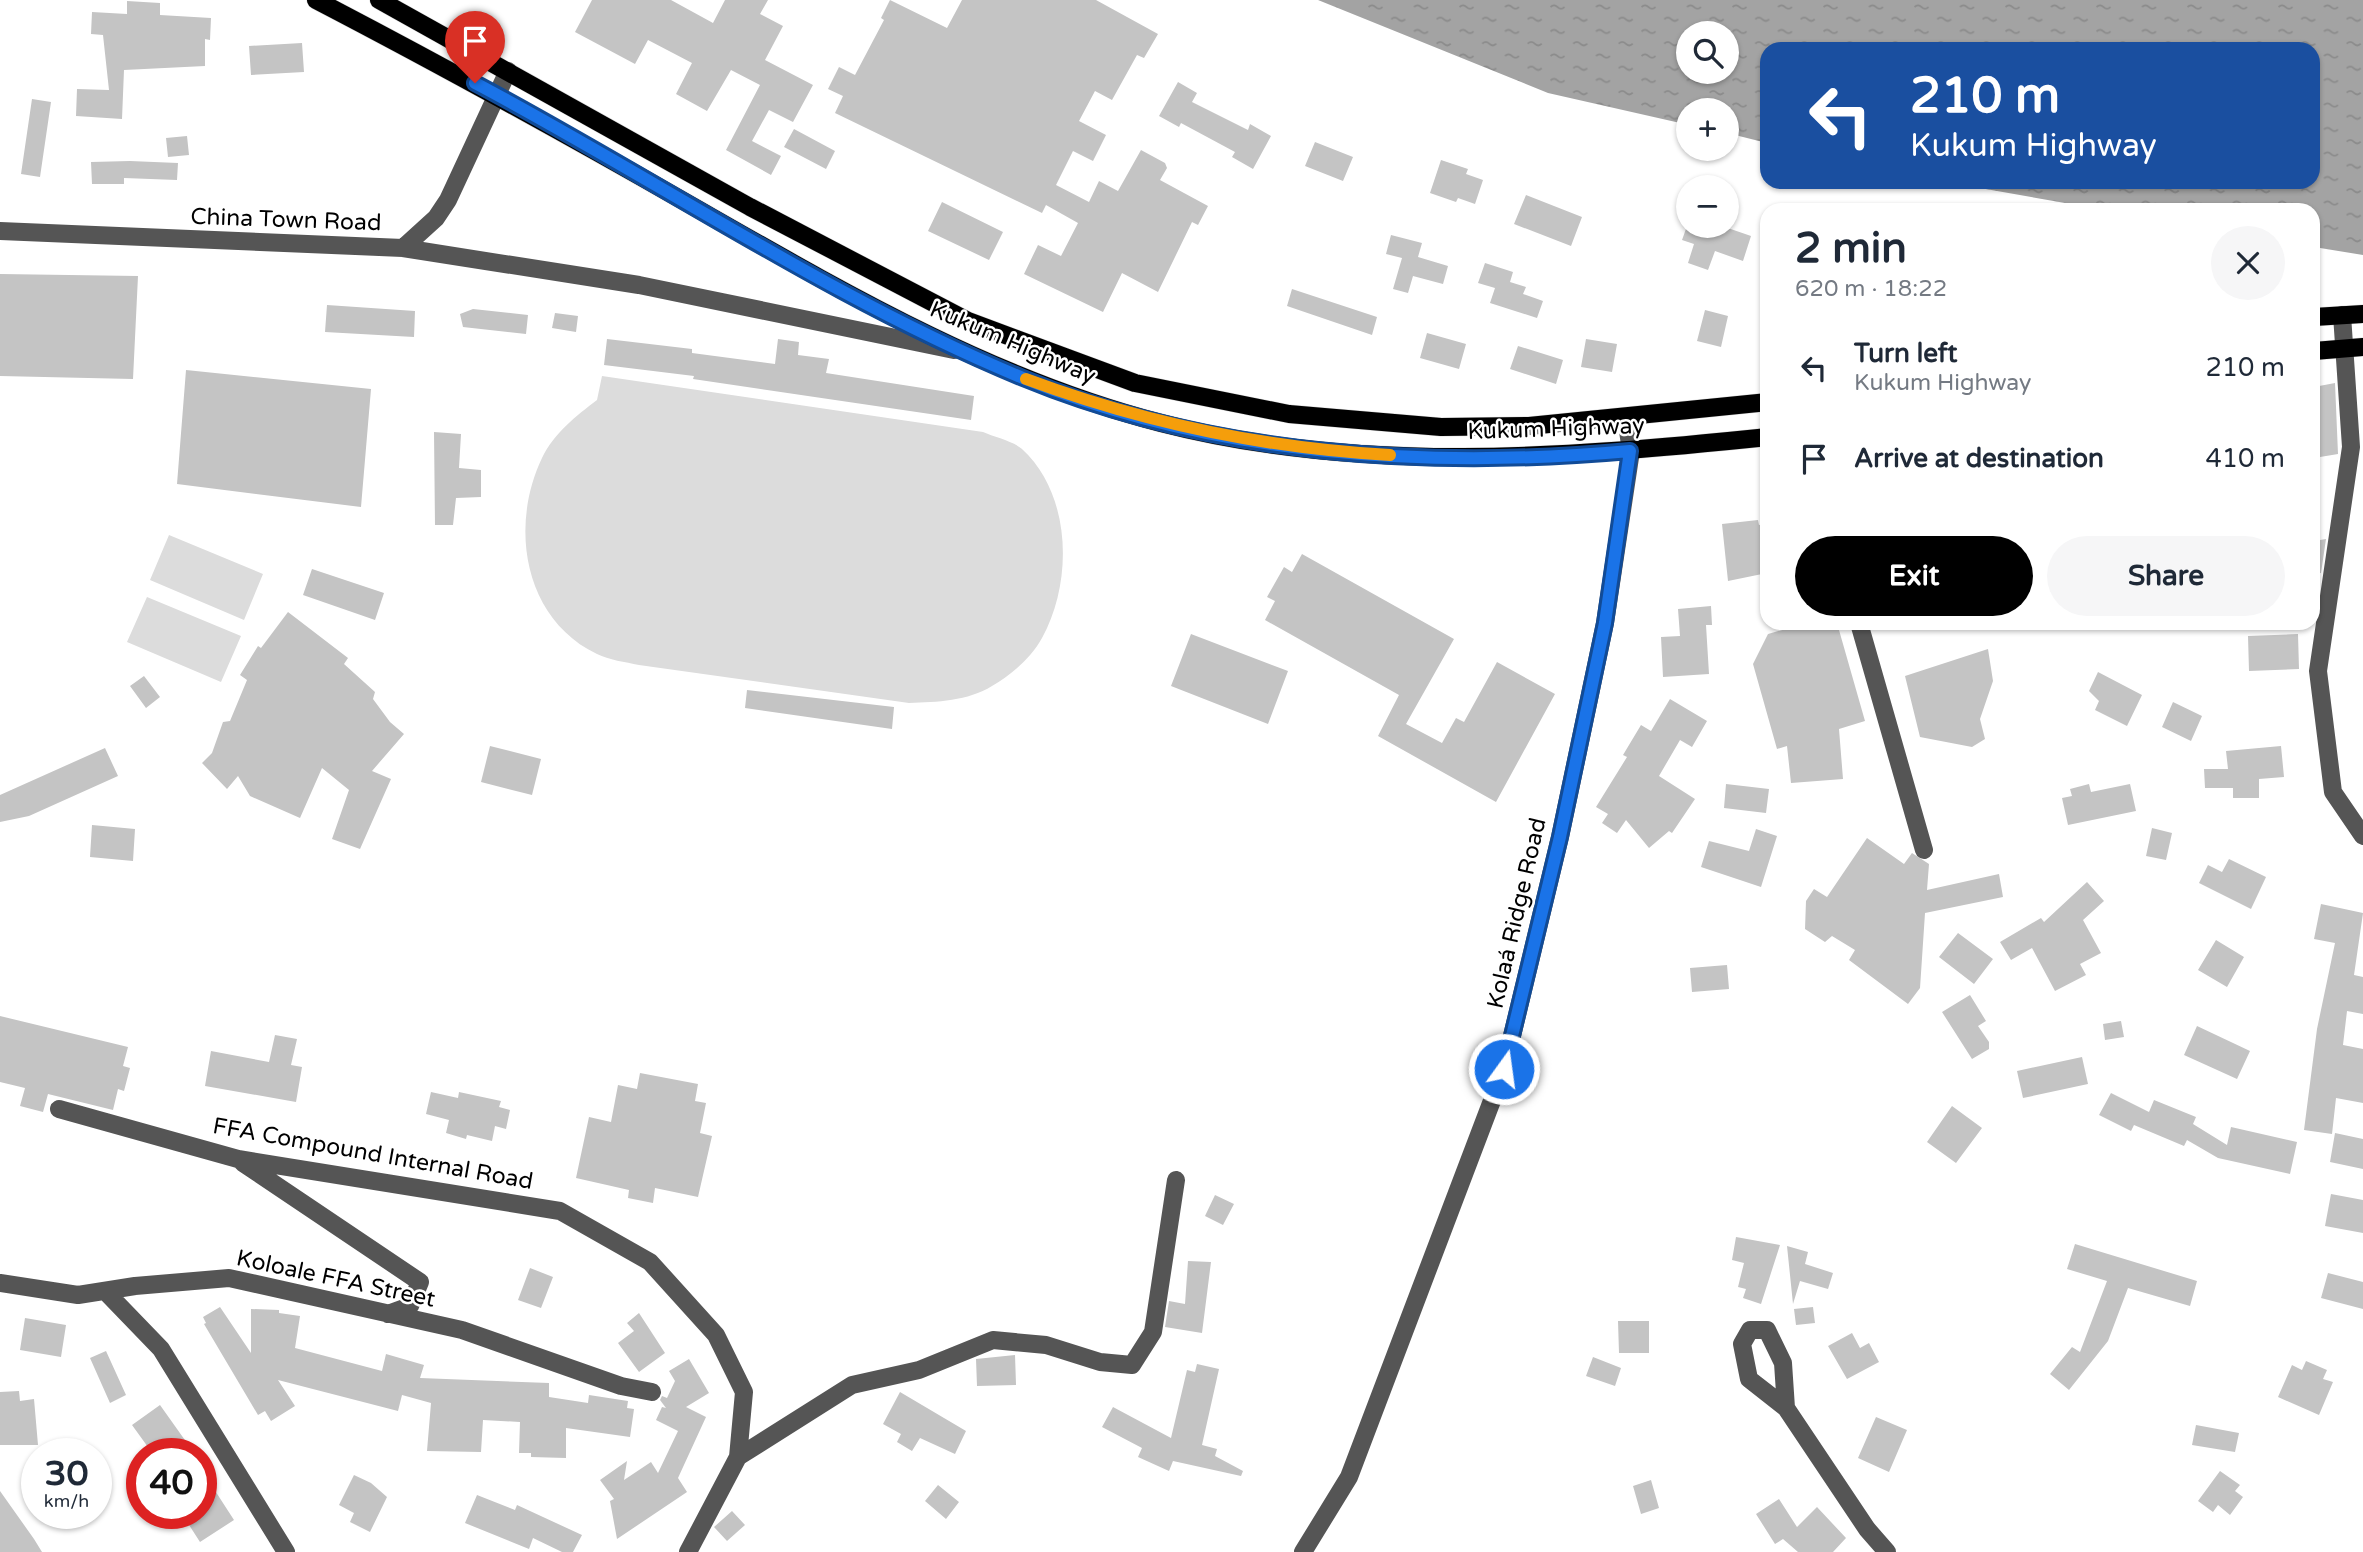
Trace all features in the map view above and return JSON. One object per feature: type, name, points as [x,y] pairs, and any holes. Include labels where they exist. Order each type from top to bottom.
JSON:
[{"type":"main road","name":"Kukum Highway","points":[[316,0],[496,94],[736,231],[961,352],[1026,380],[1107,408],[1217,435],[1285,446],[1418,456],[1583,455],[1760,438]]},
{"type":"main road","name":"Kukum Highway","points":[[379,0],[750,207],[968,321],[1135,383],[1171,393],[1289,414],[1368,423],[1486,427],[1626,418],[1760,403]]},
{"type":"main road","points":[[2320,317],[2363,314]]},
{"type":"main road","points":[[2320,350],[2354,347]]},
{"type":"street","name":"China Town Road","points":[[0,231],[403,248],[436,218],[448,200],[508,71]]},
{"type":"street","points":[[403,248],[639,285],[961,352]]},
{"type":"street","points":[[2342,315],[2354,347],[2351,447],[2318,671],[2333,792],[2363,836]]},
{"type":"street","name":"Kolaá Ridge Road","points":[[1303,1552],[1349,1478],[1504,1069],[1560,837],[1605,623],[1630,451],[1626,418]]},
{"type":"street","points":[[1861,630],[1924,850]]},
{"type":"street","name":"FFA Compound Internal Road","points":[[59,1109],[238,1159],[561,1211],[602,1232],[665,1276],[716,1335],[744,1392],[738,1457]]},
{"type":"street","points":[[238,1159],[420,1282],[410,1306],[386,1315]]},
{"type":"street","points":[[688,1552],[738,1457],[852,1385],[919,1370],[993,1340],[1046,1345],[1100,1362],[1132,1364],[1153,1332],[1176,1180]]},
{"type":"street","name":"Koloale FFA Street","points":[[0,1283],[78,1295],[229,1279],[462,1330],[621,1386],[652,1392]]},
{"type":"street","points":[[105,1291],[161,1349],[286,1552]]},
{"type":"street","points":[[1786,1408],[1867,1529],[1887,1552]]},
{"type":"shaded area","points":[[602,376],[983,432],[1018,446],[1038,468],[1051,490],[1062,540],[1059,591],[1042,638],[1020,665],[983,691],[952,700],[909,703],[639,665],[597,654],[572,638],[553,618],[539,595],[530,569],[526,513],[542,458],[559,433],[597,400]]},
{"type":"shaded area","points":[[169,535],[263,574],[244,620],[150,580]]},
{"type":"shaded area","points":[[147,597],[241,636],[221,682],[127,642]]},
{"type":"water","points":[[1318,0],[2363,0],[2363,255],[2320,248],[2320,203],[2065,203],[1986,189],[2320,189],[2320,42],[1760,42],[1760,141],[1739,136],[1739,98],[1676,98],[1676,122],[1548,93]]},
{"type":"building","points":[[592,0],[671,0],[713,23],[725,0],[768,0],[760,14],[783,26],[765,60],[813,85],[793,122],[769,110],[752,141],[781,156],[771,175],[726,150],[760,85],[731,70],[707,111],[676,94],[692,63],[648,40],[635,64],[575,32]]},
{"type":"building","points":[[890,0],[947,28],[962,0],[1096,0],[1158,34],[1144,58],[1137,55],[1112,100],[1095,91],[1079,121],[1106,135],[1093,161],[1073,151],[1056,185],[1089,202],[1099,181],[1118,191],[1141,150],[1165,163],[1167,168],[1160,180],[1208,206],[1198,225],[1192,222],[1158,292],[1122,273],[1103,312],[1024,274],[1038,245],[1061,256],[1078,223],[1046,205],[1042,213],[835,113],[843,96],[828,89],[839,67],[855,75],[884,20],[881,18]]},
{"type":"building","points":[[127,1],[160,3],[160,15],[211,18],[210,40],[205,39],[205,66],[124,70],[122,119],[76,116],[77,89],[109,90],[103,35],[91,34],[92,12],[127,14]]},
{"type":"building","points":[[302,43],[304,72],[251,75],[249,46]]},
{"type":"building","points":[[1178,82],[1197,93],[1192,102],[1248,130],[1250,124],[1271,136],[1253,169],[1232,157],[1235,152],[1181,123],[1179,127],[1159,116]]},
{"type":"building","points":[[32,99],[51,102],[40,177],[21,174]]},
{"type":"building","points":[[794,129],[835,151],[826,169],[784,147]]},
{"type":"building","points":[[187,136],[189,155],[168,157],[166,138]]},
{"type":"building","points":[[1315,142],[1353,157],[1343,181],[1305,166]]},
{"type":"building","points":[[1441,160],[1468,169],[1466,174],[1483,180],[1475,204],[1458,198],[1456,202],[1430,193]]},
{"type":"building","points":[[91,162],[178,163],[177,180],[124,178],[124,184],[92,184]]},
{"type":"building","points":[[1526,195],[1582,217],[1571,246],[1514,224]]},
{"type":"building","points":[[942,202],[1003,232],[989,260],[928,231]]},
{"type":"building","points":[[1739,232],[1751,236],[1743,261],[1715,251],[1708,270],[1688,263],[1694,244],[1682,240],[1739,238]]},
{"type":"building","points":[[1391,235],[1422,243],[1418,257],[1448,266],[1443,284],[1413,276],[1408,293],[1393,289],[1402,258],[1386,254]]},
{"type":"building","points":[[1485,263],[1513,272],[1510,282],[1526,287],[1523,294],[1543,301],[1537,318],[1490,303],[1495,288],[1478,283]]},
{"type":"building","points":[[0,274],[138,276],[133,379],[0,376]]},
{"type":"building","points":[[1292,289],[1377,317],[1372,335],[1287,306]]},
{"type":"building","points":[[327,305],[415,311],[414,337],[325,332]]},
{"type":"building","points":[[473,309],[528,315],[526,334],[463,327],[460,314]]},
{"type":"building","points":[[1705,310],[1728,316],[1721,347],[1697,341]]},
{"type":"building","points":[[555,313],[578,316],[576,332],[552,328]]},
{"type":"building","points":[[1427,333],[1466,344],[1459,369],[1420,358]]},
{"type":"building","points":[[607,339],[692,349],[692,353],[775,364],[778,339],[799,342],[798,355],[829,359],[826,373],[974,396],[971,420],[693,379],[694,376],[604,365]]},
{"type":"building","points":[[1586,339],[1617,344],[1612,372],[1581,367]]},
{"type":"building","points":[[1518,346],[1563,360],[1556,384],[1510,369]]},
{"type":"building","points":[[186,370],[371,389],[361,507],[177,484]]},
{"type":"building","points":[[2335,383],[2338,454],[2320,457],[2320,386]]},
{"type":"building","points":[[434,432],[461,434],[459,468],[481,470],[481,497],[456,498],[453,525],[435,525]]},
{"type":"building","points":[[1758,520],[1760,574],[1728,581],[1722,524]]},
{"type":"building","points":[[2326,539],[2320,573],[2320,540]]},
{"type":"building","points":[[1302,554],[1454,639],[1406,724],[1442,743],[1456,718],[1464,722],[1497,662],[1555,694],[1496,802],[1378,736],[1399,695],[1265,620],[1275,601],[1267,597],[1284,567],[1292,572]]},
{"type":"building","points":[[312,569],[384,593],[375,620],[303,595]]},
{"type":"building","points":[[1711,606],[1712,625],[1706,625],[1709,674],[1663,677],[1661,637],[1680,636],[1678,609]]},
{"type":"building","points":[[288,612],[348,658],[344,664],[375,692],[373,699],[390,722],[404,734],[372,771],[391,779],[360,849],[332,839],[349,790],[322,768],[300,818],[250,796],[238,776],[227,789],[202,763],[212,753],[223,722],[230,721],[247,680],[240,675],[258,646],[261,648]]},
{"type":"building","points":[[1782,630],[1839,630],[1865,721],[1839,729],[1843,779],[1791,783],[1787,746],[1777,749],[1753,664],[1768,634]]},
{"type":"building","points":[[1191,634],[1288,671],[1268,724],[1171,686]]},
{"type":"building","points":[[2298,634],[2299,669],[2249,671],[2248,636]]},
{"type":"building","points":[[1988,649],[1993,681],[1980,719],[1985,739],[1972,747],[1920,737],[1905,676]]},
{"type":"building","points":[[2098,672],[2142,695],[2127,726],[2095,710],[2099,701],[2089,691]]},
{"type":"building","points":[[144,676],[160,697],[146,708],[130,686]]},
{"type":"building","points":[[747,690],[894,707],[892,729],[745,708]]},
{"type":"building","points":[[1670,699],[1707,721],[1692,747],[1680,740],[1659,776],[1695,799],[1672,833],[1669,831],[1649,848],[1626,820],[1617,833],[1602,823],[1608,814],[1596,807],[1627,757],[1623,755],[1641,725],[1651,731]]},
{"type":"building","points":[[2173,702],[2202,716],[2191,741],[2162,727]]},
{"type":"building","points":[[490,746],[541,759],[532,795],[481,782]]},
{"type":"building","points":[[2281,746],[2284,777],[2259,779],[2259,798],[2233,798],[2233,788],[2205,788],[2204,769],[2228,769],[2226,751]]},
{"type":"building","points":[[105,748],[118,776],[29,816],[0,822],[0,795]]},
{"type":"building","points":[[1726,784],[1769,789],[1766,813],[1724,808]]},
{"type":"building","points":[[2089,784],[2091,792],[2130,784],[2136,811],[2068,825],[2062,798],[2072,796],[2070,789]]},
{"type":"building","points":[[92,825],[135,829],[133,861],[90,857]]},
{"type":"building","points":[[2152,828],[2172,833],[2166,860],[2146,856]]},
{"type":"building","points":[[1756,829],[1777,836],[1761,887],[1701,867],[1709,841],[1749,851]]},
{"type":"building","points":[[1867,838],[1904,864],[1912,853],[1929,864],[1927,890],[1999,874],[2003,897],[1925,913],[1920,988],[1908,1004],[1849,960],[1855,950],[1832,936],[1825,942],[1805,929],[1806,901],[1814,889],[1827,897]]},
{"type":"building","points":[[2229,859],[2266,877],[2251,909],[2199,883],[2208,865],[2222,872]]},
{"type":"building","points":[[2087,882],[2104,901],[2083,920],[2101,953],[2080,964],[2086,975],[2055,991],[2032,948],[2011,960],[2000,942],[2041,918],[2044,922]]},
{"type":"building","points":[[2321,904],[2363,913],[2354,975],[2363,977],[2363,1014],[2347,1011],[2343,1045],[2363,1049],[2363,1103],[2336,1098],[2332,1134],[2304,1130],[2317,1029],[2335,943],[2314,939]]},
{"type":"building","points":[[1958,933],[1993,959],[1974,984],[1939,957]]},
{"type":"building","points":[[2216,940],[2244,957],[2227,987],[2198,970]]},
{"type":"building","points":[[1727,965],[1729,989],[1692,992],[1690,968]]},
{"type":"building","points":[[1970,995],[1986,1021],[1978,1026],[1989,1042],[1989,1049],[1972,1059],[1942,1012]]},
{"type":"building","points":[[0,1016],[128,1047],[123,1066],[130,1068],[124,1091],[118,1089],[113,1110],[48,1094],[43,1112],[20,1106],[25,1088],[0,1082]]},
{"type":"building","points":[[2121,1021],[2124,1037],[2105,1040],[2103,1024]]},
{"type":"building","points":[[2197,1026],[2250,1051],[2237,1079],[2184,1055]]},
{"type":"building","points":[[275,1035],[297,1039],[291,1065],[302,1067],[296,1102],[205,1086],[211,1051],[269,1062]]},
{"type":"building","points":[[2082,1057],[2088,1084],[2023,1098],[2017,1071]]},
{"type":"building","points":[[640,1073],[698,1084],[695,1101],[706,1103],[700,1133],[712,1136],[698,1197],[655,1188],[653,1203],[628,1198],[629,1190],[576,1178],[589,1117],[611,1122],[618,1085],[637,1089]]},
{"type":"building","points":[[431,1092],[458,1098],[459,1092],[501,1101],[499,1107],[510,1110],[506,1129],[495,1126],[492,1141],[467,1135],[466,1139],[446,1133],[449,1120],[426,1114]]},
{"type":"building","points":[[2111,1093],[2149,1112],[2154,1100],[2196,1117],[2193,1124],[2227,1145],[2231,1127],[2297,1142],[2290,1174],[2218,1158],[2187,1140],[2184,1146],[2134,1125],[2131,1131],[2099,1115]]},
{"type":"building","points":[[1952,1106],[1982,1128],[1956,1163],[1927,1142]]},
{"type":"building","points":[[2335,1133],[2363,1139],[2363,1169],[2330,1162]]},
{"type":"building","points":[[2331,1194],[2363,1200],[2363,1233],[2325,1226]]},
{"type":"building","points":[[1215,1195],[1234,1204],[1223,1225],[1205,1216]]},
{"type":"building","points":[[1736,1237],[1780,1245],[1761,1304],[1743,1298],[1746,1289],[1738,1287],[1744,1263],[1732,1260]]},
{"type":"building","points":[[2075,1244],[2197,1281],[2190,1306],[2128,1288],[2108,1341],[2069,1390],[2050,1374],[2072,1347],[2080,1352],[2107,1281],[2067,1269]]},
{"type":"building","points":[[1787,1246],[1808,1252],[1805,1264],[1833,1273],[1828,1289],[1800,1281],[1793,1304]]},
{"type":"building","points":[[1188,1261],[1211,1262],[1202,1333],[1165,1327],[1169,1301],[1185,1304]]},
{"type":"building","points":[[530,1268],[553,1277],[541,1308],[518,1300]]},
{"type":"building","points":[[2328,1273],[2363,1282],[2363,1309],[2321,1298]]},
{"type":"building","points":[[220,1307],[251,1353],[251,1309],[279,1310],[279,1313],[300,1316],[295,1348],[382,1371],[386,1354],[424,1365],[420,1378],[549,1383],[549,1397],[588,1403],[589,1395],[628,1401],[627,1408],[634,1409],[630,1437],[566,1428],[566,1458],[531,1457],[531,1453],[519,1453],[520,1422],[483,1420],[481,1452],[427,1451],[431,1403],[402,1395],[398,1411],[278,1380],[295,1406],[271,1421],[265,1411],[258,1415],[204,1324],[206,1323],[203,1317]]},
{"type":"building","points":[[1813,1307],[1815,1323],[1796,1325],[1794,1309]]},
{"type":"building","points":[[639,1313],[665,1353],[639,1372],[618,1343],[634,1331],[627,1323]]},
{"type":"building","points":[[25,1318],[66,1325],[61,1357],[20,1350]]},
{"type":"building","points":[[1618,1321],[1649,1321],[1649,1353],[1619,1353]]},
{"type":"building","points":[[1852,1333],[1860,1348],[1869,1343],[1879,1362],[1847,1379],[1828,1346]]},
{"type":"building","points":[[106,1351],[126,1395],[110,1403],[90,1358]]},
{"type":"building","points":[[1015,1355],[1016,1385],[977,1386],[976,1359]]},
{"type":"building","points":[[1593,1357],[1621,1368],[1615,1386],[1586,1376]]},
{"type":"building","points":[[689,1359],[709,1393],[686,1407],[706,1417],[678,1478],[687,1492],[617,1539],[610,1501],[614,1499],[600,1480],[627,1461],[624,1480],[651,1462],[658,1473],[678,1431],[656,1420],[662,1407],[666,1408],[660,1400],[662,1396],[667,1398],[675,1381],[669,1371]]},
{"type":"building","points":[[2306,1361],[2327,1370],[2323,1379],[2333,1382],[2319,1415],[2278,1397],[2292,1365],[2302,1370]]},
{"type":"building","points":[[1197,1364],[1219,1369],[1202,1445],[1217,1449],[1215,1456],[1243,1471],[1241,1476],[1173,1461],[1169,1471],[1138,1457],[1142,1448],[1102,1427],[1113,1407],[1171,1438],[1187,1370],[1195,1372]]},
{"type":"building","points":[[19,1391],[20,1401],[34,1399],[37,1438],[21,1438],[21,1445],[0,1445],[0,1392]]},
{"type":"building","points":[[900,1392],[966,1431],[955,1454],[920,1438],[912,1451],[897,1442],[901,1434],[883,1424]]},
{"type":"building","points":[[160,1405],[183,1438],[141,1438],[132,1425]]},
{"type":"building","points":[[1876,1417],[1907,1430],[1889,1472],[1858,1458]]},
{"type":"building","points":[[2196,1425],[2239,1433],[2235,1452],[2192,1445]]},
{"type":"building","points":[[2220,1471],[2240,1485],[2235,1491],[2243,1497],[2230,1515],[2218,1505],[2213,1512],[2198,1501]]},
{"type":"building","points":[[354,1475],[371,1483],[387,1497],[370,1532],[350,1522],[354,1513],[339,1505]]},
{"type":"building","points":[[1651,1480],[1659,1508],[1641,1514],[1633,1486]]},
{"type":"building","points":[[938,1485],[959,1502],[946,1519],[925,1501]]},
{"type":"building","points":[[0,1491],[21,1521],[21,1529],[27,1529],[42,1552],[0,1552]]},
{"type":"building","points":[[217,1494],[234,1520],[200,1542],[192,1529],[217,1529]]},
{"type":"building","points":[[477,1495],[515,1510],[517,1505],[582,1535],[573,1552],[562,1552],[533,1538],[529,1549],[465,1523]]},
{"type":"building","points":[[1779,1499],[1797,1527],[1817,1507],[1846,1538],[1833,1552],[1798,1552],[1783,1539],[1775,1544],[1756,1514]]},
{"type":"building","points":[[732,1511],[745,1525],[727,1541],[714,1527]]},
{"type":"slow traffic","points":[[1026,379],[1107,408],[1217,435],[1285,446],[1390,455]]},
{"type":"route","points":[[475,83],[848,293],[961,352],[1026,380],[1107,408],[1217,435],[1285,446],[1357,453],[1511,456],[1630,451],[1605,623],[1560,837],[1504,1069]]}]
